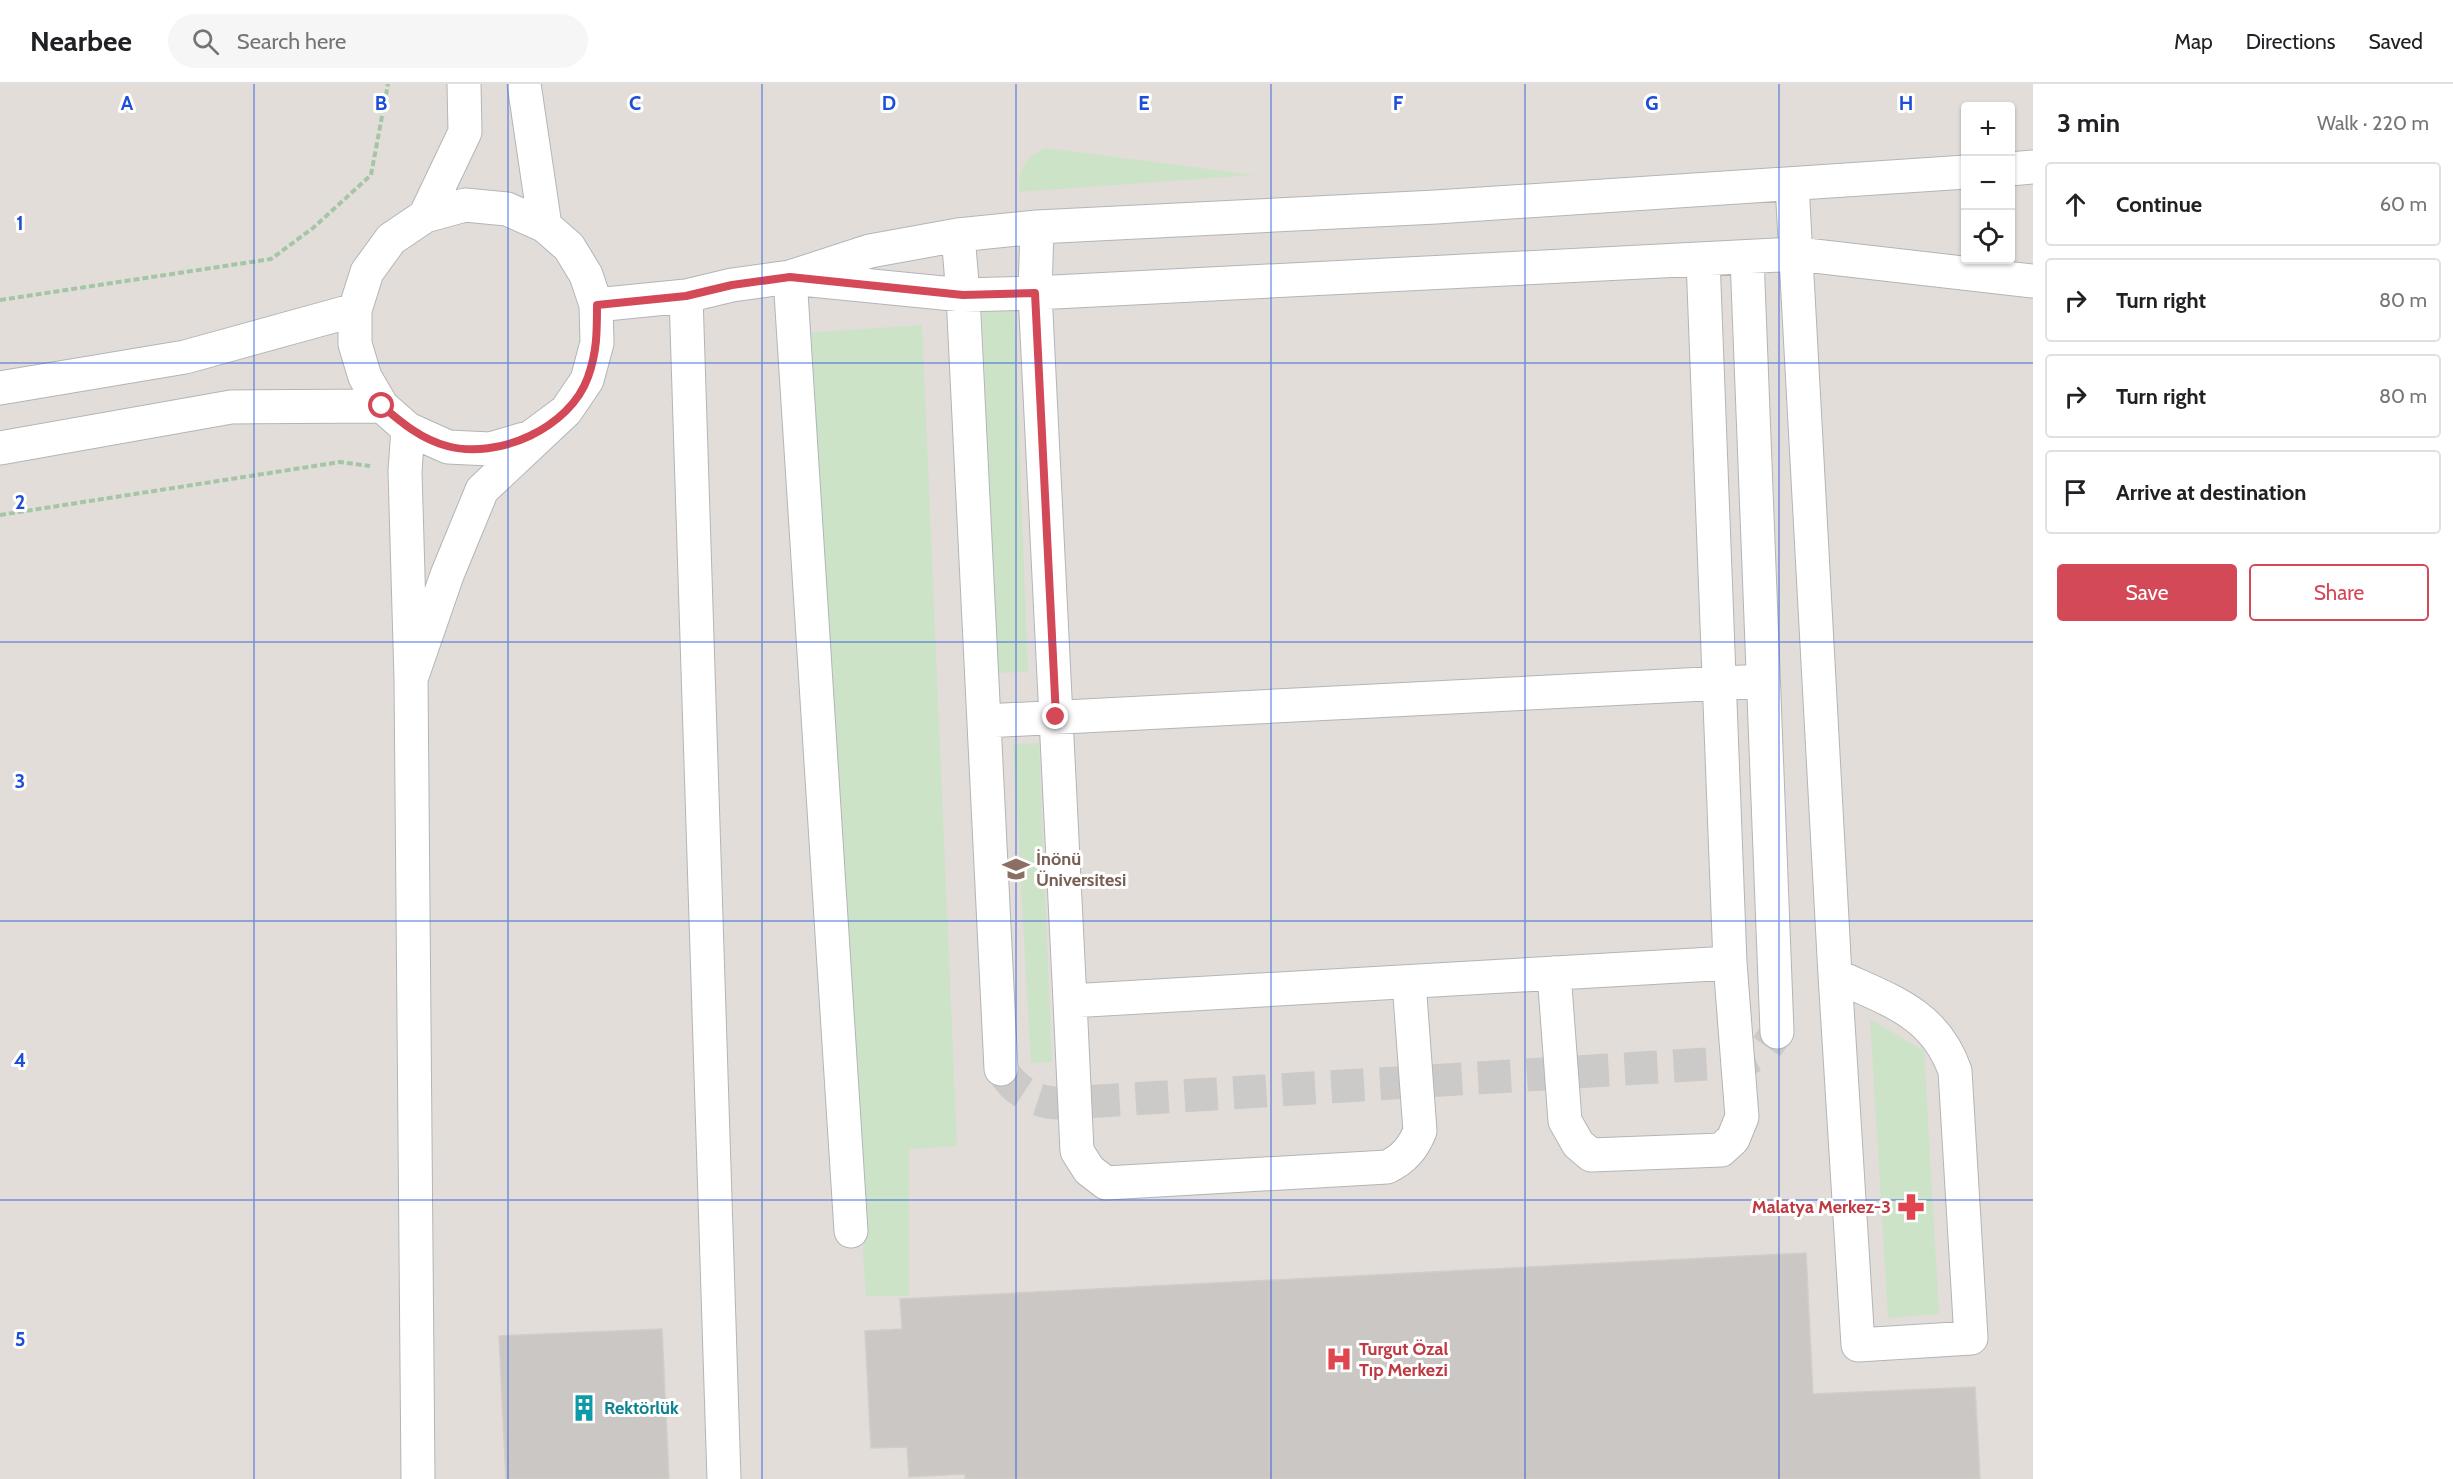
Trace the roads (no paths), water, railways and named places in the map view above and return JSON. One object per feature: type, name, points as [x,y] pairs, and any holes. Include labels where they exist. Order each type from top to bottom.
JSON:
[{"type":"street","points":[[425,216],[465,132],[464,84]]},
{"type":"street","points":[[524,84],[545,226]]},
{"type":"street","points":[[2015,169],[2033,167]]},
{"type":"street","points":[[597,305],[686,296],[732,285],[790,277],[870,251],[958,235],[1037,227],[1436,207],[1961,172]]},
{"type":"street","points":[[1792,184],[1835,975],[1858,1345],[1971,1338],[1955,1071],[1949,1055],[1931,1027],[1918,1016],[1835,975]]},
{"type":"street","points":[[411,679],[447,575],[482,490],[566,411],[587,380],[597,343],[597,305],[586,275],[569,248],[545,226],[507,209],[465,205],[425,216],[391,239],[367,272],[355,310],[355,344],[364,377],[382,406],[408,429],[448,447],[490,449],[531,437],[566,411]]},
{"type":"street","points":[[1037,227],[1035,293],[1077,1151],[1082,1161],[1096,1178],[1106,1183],[1387,1167],[1411,1149],[1420,1131],[1409,982]]},
{"type":"street","points":[[958,235],[985,721],[1001,1069]]},
{"type":"street","points":[[790,277],[963,295],[1797,254],[2033,281]]},
{"type":"street","points":[[1748,257],[1777,1032]]},
{"type":"street","points":[[1554,973],[1565,1121],[1578,1144],[1591,1155],[1721,1150],[1733,1138],[1742,1117],[1730,963],[1703,260]]},
{"type":"street","points":[[790,277],[851,1231]]},
{"type":"street","points":[[686,296],[724,1479]]},
{"type":"street","points":[[0,388],[185,357],[355,310]]},
{"type":"street","points":[[0,448],[231,407],[382,406]]},
{"type":"street","points":[[408,429],[405,471],[411,679],[418,1479]]},
{"type":"street","points":[[985,721],[1763,681]]},
{"type":"street","points":[[1070,1001],[1730,963]]},
{"type":"tunnel","points":[[1001,1069],[1014,1085],[1028,1095],[1045,1101],[1065,1103],[1740,1062],[1763,1052],[1777,1032]]},
{"type":"place","name":"İnönü Üniversitesi","points":[[1016,869]]},
{"type":"place","name":"Malatya Merkez-3","points":[[1911,1207]]},
{"type":"place","name":"Turgut Özal Tıp Merkezi","points":[[1339,1359]]},
{"type":"place","name":"Rektörlük","points":[[584,1408]]}]
